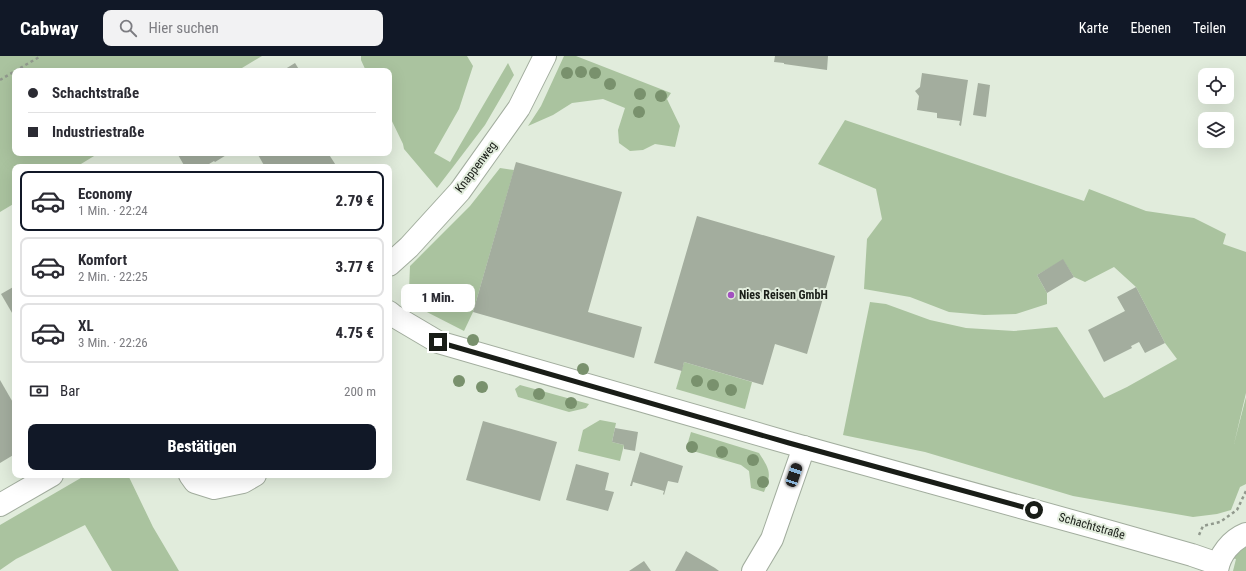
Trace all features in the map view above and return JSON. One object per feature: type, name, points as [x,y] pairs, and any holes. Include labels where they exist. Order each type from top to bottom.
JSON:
[{"type":"street","name":"Knappenweg","points":[[392,262],[410,247],[460,191],[519,108],[545,56]]},
{"type":"street","name":"Schachtstraße","points":[[392,314],[438,342],[804,447],[1192,555],[1218,568]]},
{"type":"street","points":[[753,571],[772,539],[804,447]]},
{"type":"street","points":[[0,505],[47,478]]},
{"type":"street","points":[[192,478],[195,482],[214,488],[243,482],[250,478]]},
{"type":"street","points":[[1218,568],[1226,548],[1238,537],[1246,534]]},
{"type":"path","points":[[20,68],[41,56]]},
{"type":"path","points":[[0,80],[12,73]]},
{"type":"green space","points":[[0,56],[262,56],[242,68],[12,68],[12,156],[94,156],[81,164],[12,164],[12,205],[0,212]]},
{"type":"green space","points":[[361,56],[467,56],[473,66],[459,109],[434,153],[450,162],[508,63],[514,75],[485,125],[437,188],[404,149],[392,121],[392,68],[365,68]]},
{"type":"green space","points":[[564,56],[576,56],[671,93],[667,99],[680,126],[675,147],[655,144],[643,150],[630,151],[619,143],[618,130],[625,108],[603,99],[572,103],[553,115],[528,126],[541,106]]},
{"type":"green space","points":[[845,120],[1084,201],[1089,189],[1146,211],[1194,218],[1226,234],[1223,244],[1246,252],[1246,393],[1234,444],[1246,397],[1246,484],[1240,487],[1231,510],[1217,514],[1193,517],[1073,496],[925,452],[843,435],[870,302],[886,304],[930,320],[966,328],[1014,331],[1057,327],[1104,398],[1177,359],[1165,343],[1136,287],[1114,267],[1085,282],[1074,277],[1063,260],[1037,275],[1047,293],[1047,304],[1016,314],[984,315],[949,312],[910,297],[864,289],[867,239],[882,219],[876,189],[818,164]]},
{"type":"green space","points":[[500,168],[514,170],[473,312],[464,331],[419,308],[409,290],[410,266],[470,206]]},
{"type":"green space","points":[[684,362],[752,382],[745,409],[676,389]]},
{"type":"green space","points":[[520,385],[589,404],[586,408],[569,412],[518,397],[515,389]]},
{"type":"green space","points":[[600,420],[616,423],[612,442],[624,445],[620,461],[578,451],[583,430]]},
{"type":"green space","points":[[691,432],[759,453],[769,472],[764,492],[751,488],[749,471],[741,465],[686,449]]},
{"type":"green space","points":[[81,478],[129,478],[153,527],[179,571],[112,571],[85,525],[16,559],[0,570],[0,525]]},
{"type":"green space","points":[[1246,545],[1246,571],[1233,571],[1236,559],[1232,558],[1235,551]]},
{"type":"building","points":[[775,56],[828,56],[827,70],[774,62]]},
{"type":"building","points":[[295,63],[298,68],[287,68]]},
{"type":"building","points":[[922,73],[968,80],[961,126],[959,125],[960,121],[937,118],[937,113],[917,110],[919,96],[915,91],[920,87]]},
{"type":"building","points":[[978,83],[990,85],[986,117],[973,115]]},
{"type":"building","points":[[179,156],[225,156],[209,164],[183,164]]},
{"type":"building","points":[[259,156],[330,156],[335,164],[263,164]]},
{"type":"building","points":[[516,162],[622,192],[588,312],[642,327],[634,358],[473,312]]},
{"type":"building","name":"Nies Reisen GmbH","points":[[697,216],[835,256],[807,354],[775,344],[763,385],[684,362],[682,371],[654,363]]},
{"type":"building","points":[[1063,259],[1074,277],[1047,293],[1037,275]]},
{"type":"building","points":[[1136,287],[1165,343],[1145,353],[1139,342],[1131,346],[1132,348],[1104,362],[1088,330],[1125,311],[1117,297]]},
{"type":"building","points":[[12,288],[12,313],[1,294]]},
{"type":"building","points":[[0,380],[12,401],[12,456],[0,463]]},
{"type":"building","points":[[483,421],[557,442],[540,501],[466,480]]},
{"type":"building","points":[[615,428],[638,432],[635,451],[624,449],[624,445],[612,442]]},
{"type":"building","points":[[640,452],[683,466],[678,483],[668,481],[664,495],[664,491],[633,482],[632,486],[630,486]]},
{"type":"building","points":[[576,464],[609,473],[605,490],[614,492],[608,511],[566,500]]},
{"type":"building","points":[[686,551],[715,568],[719,571],[675,571]]},
{"type":"building","points":[[644,561],[651,571],[629,571]]},
{"type":"place","name":"Nies Reisen GmbH","points":[[731,295]]},
{"type":"route","points":[[438,342],[789,443],[1034,510]]}]
